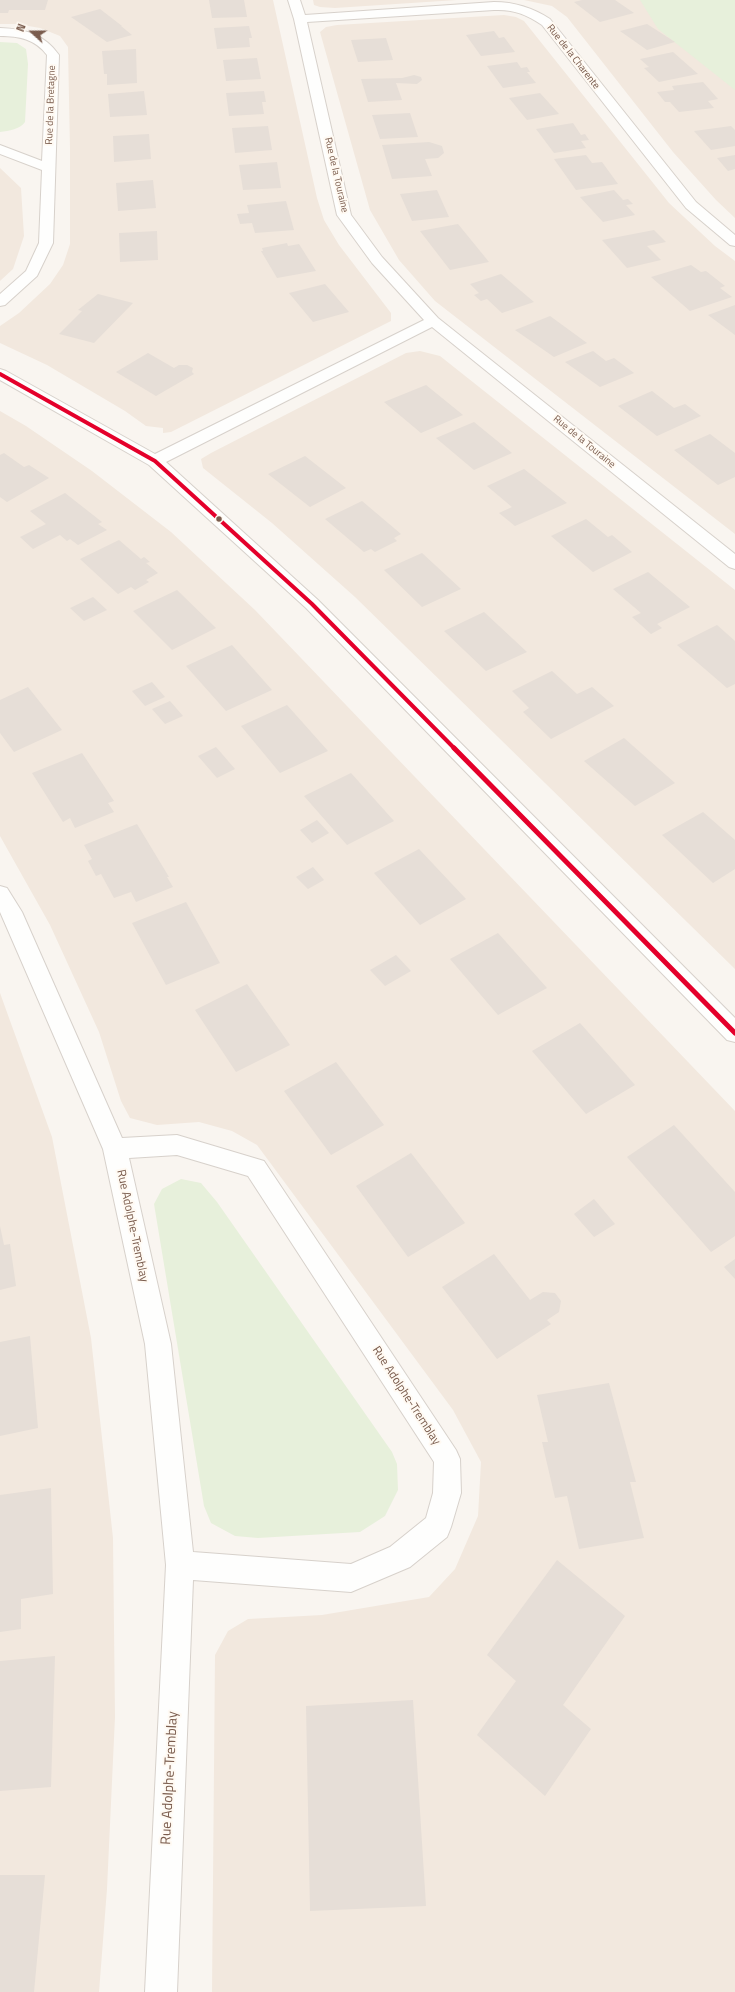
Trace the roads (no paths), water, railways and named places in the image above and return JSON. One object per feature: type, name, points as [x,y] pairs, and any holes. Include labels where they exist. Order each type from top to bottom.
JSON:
[{"type":"street","name":"Rue de la Touraine","points":[[294,0],[300,19],[344,215],[377,260],[433,321],[735,563]]},
{"type":"street","name":"Rue de la Charente","points":[[300,19],[494,6],[510,6],[527,10],[546,22],[691,205],[735,242]]},
{"type":"street","name":"Rue de la Bretagne","points":[[0,32],[26,34],[36,38],[46,44],[53,55],[46,243],[32,273],[0,302]]},
{"type":"street","points":[[0,149],[49,168]]},
{"type":"street","points":[[155,461],[433,321]]},
{"type":"street","points":[[0,374],[155,461],[312,604],[735,1033]]},
{"type":"street","name":"Rue Adolphe-Tremblay","points":[[0,894],[11,912],[115,1149],[158,1344],[180,1565],[161,1992]]},
{"type":"street","name":"Rue Adolphe-Tremblay","points":[[115,1149],[176,1145],[256,1168],[447,1459],[447,1493],[437,1527],[400,1557],[351,1578],[180,1565]]}]
